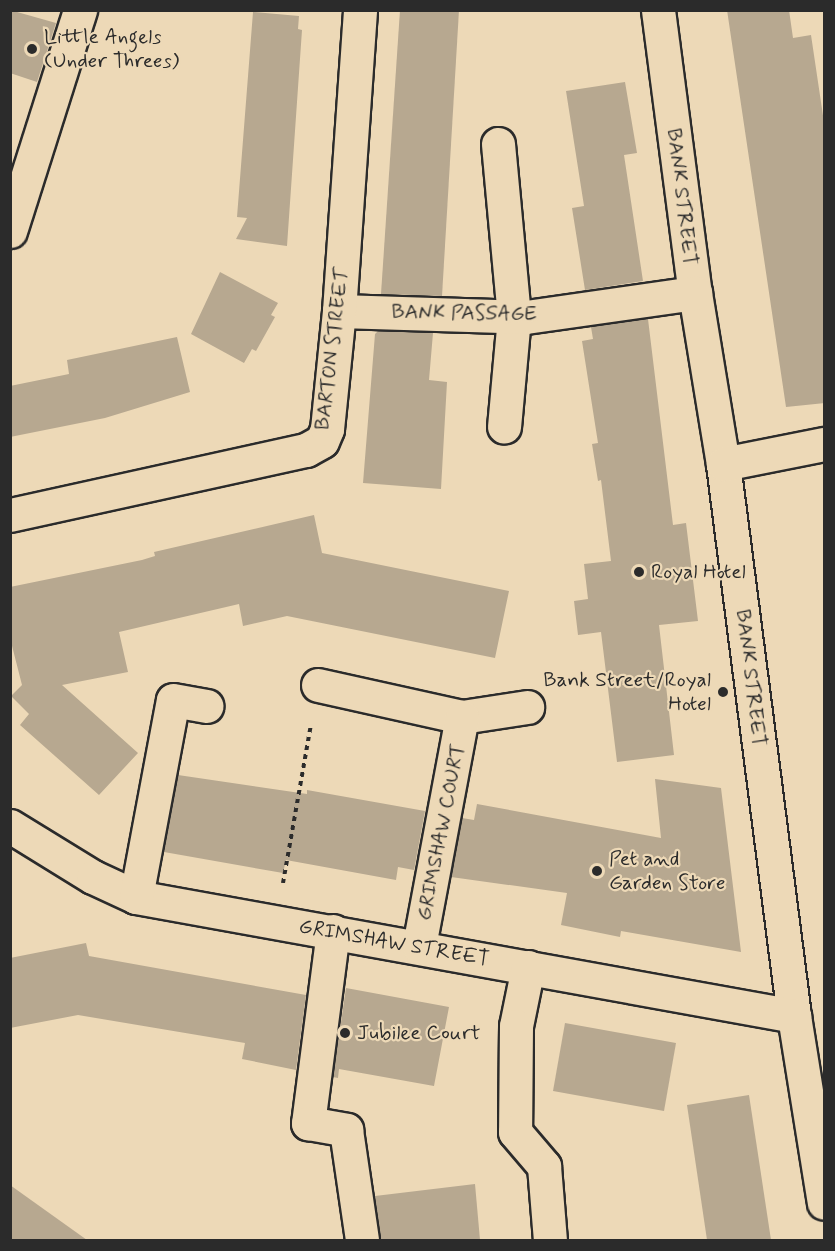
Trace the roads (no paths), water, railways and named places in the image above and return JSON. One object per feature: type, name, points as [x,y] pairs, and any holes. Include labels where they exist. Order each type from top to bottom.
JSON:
[{"type":"street","points":[[10,231],[80,10]]},
{"type":"street","name":"BARTON STREET","points":[[10,515],[306,450],[322,441],[327,429],[339,311],[360,10]]},
{"type":"street","name":"BANK STREET","points":[[658,10],[695,293],[723,464],[794,1016],[816,1088],[825,1203]]},
{"type":"street","points":[[498,144],[514,317],[504,427]]},
{"type":"street","name":"BANK PASSAGE","points":[[339,311],[514,317],[695,293]]},
{"type":"street","points":[[723,464],[825,444]]},
{"type":"street","name":"GRIMSHAW COURT","points":[[318,685],[462,717],[527,707]]},
{"type":"street","points":[[136,897],[173,700],[206,706]]},
{"type":"street","name":"GRIMSHAW COURT","points":[[419,946],[462,717]]},
{"type":"street","name":"GRIMSHAW STREET","points":[[10,826],[93,877],[136,897],[419,946],[794,1016]]},
{"type":"street","points":[[333,931],[308,1123],[346,1130],[362,1240]]},
{"type":"street","points":[[528,967],[516,1035],[515,1132],[544,1166],[550,1240]]},
{"type":"place","name":"Little Angels (Under Threes)","points":[[32,49]]},
{"type":"place","name":"Royal Hotel","points":[[639,572]]},
{"type":"place","name":"Bank Street/Royal Hotel","points":[[723,692]]},
{"type":"place","name":"Pet and Garden Store","points":[[597,871]]},
{"type":"place","name":"Jubilee Court","points":[[345,1033]]}]
